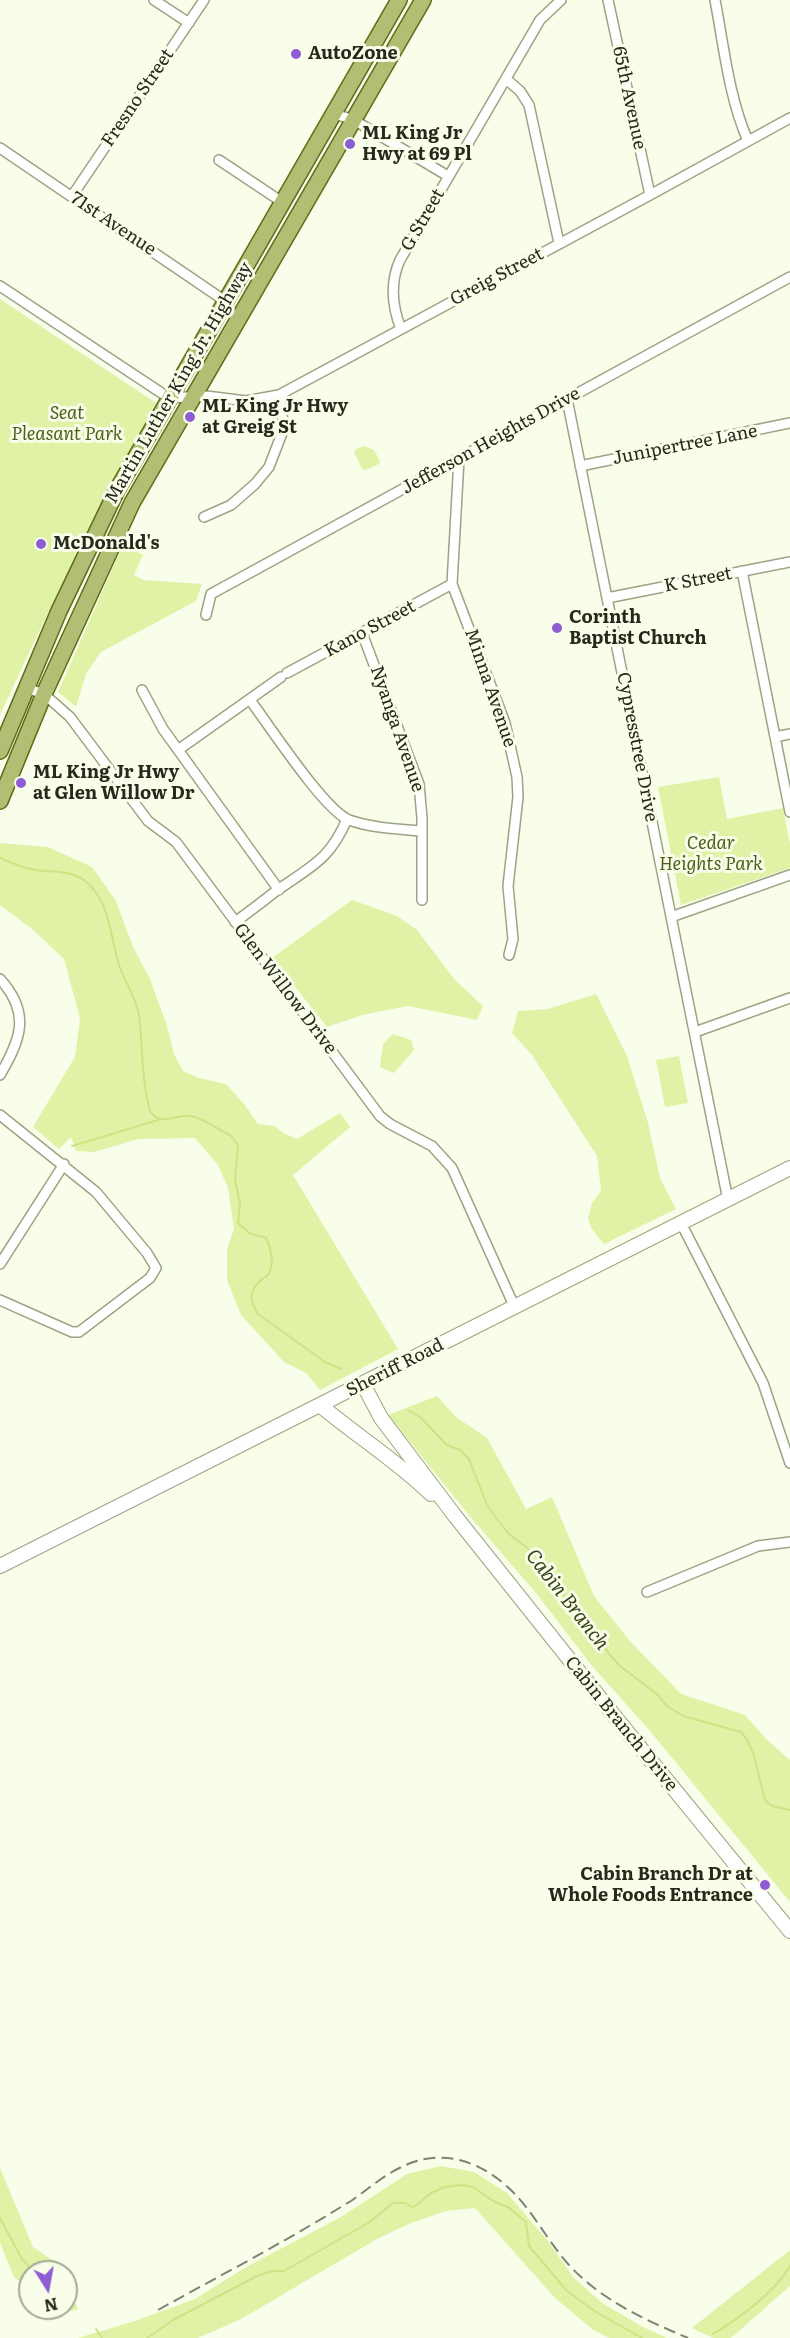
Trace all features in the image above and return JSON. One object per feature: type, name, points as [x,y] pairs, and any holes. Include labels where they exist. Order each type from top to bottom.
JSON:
[{"type":"main road","name":"Martin Luther King Jr. Highway","points":[[0,751],[59,611],[101,520],[399,0]]},
{"type":"main road","name":"Martin Luther King Jr. Highway","points":[[0,801],[44,693],[132,503],[352,119],[423,0]]},
{"type":"main road","name":"Sheriff Road","points":[[0,1566],[790,1168]]},
{"type":"main road","name":"Cabin Branch Drive","points":[[363,1384],[381,1418],[455,1516],[790,1931]]},
{"type":"main road","name":"Cabin Branch Drive","points":[[321,1406],[360,1438],[405,1470],[455,1516]]},
{"type":"street","points":[[154,0],[189,23]]},
{"type":"street","name":"Fresno Street","points":[[72,196],[204,0]]},
{"type":"street","name":"G Street","points":[[401,329],[394,303],[395,273],[410,242],[540,20],[561,0]]},
{"type":"street","name":"65th Avenue","points":[[608,0],[650,195]]},
{"type":"street","points":[[715,0],[741,125],[748,141]]},
{"type":"street","points":[[506,79],[520,91],[529,105],[559,243]]},
{"type":"street","points":[[333,114],[352,119],[448,176]]},
{"type":"street","name":"Greig Street","points":[[194,396],[246,401],[279,395],[790,118]]},
{"type":"street","name":"71st Avenue","points":[[0,148],[225,301]]},
{"type":"street","points":[[219,160],[282,202]]},
{"type":"street","name":"Jefferson Heights Drive","points":[[206,615],[211,594],[790,277]]},
{"type":"street","points":[[0,286],[169,398],[194,396]]},
{"type":"street","points":[[204,517],[231,505],[255,484],[269,466],[281,441],[284,428],[279,395]]},
{"type":"street","name":"Cypresstree Drive","points":[[567,399],[728,1200]]},
{"type":"street","name":"Junipertree Lane","points":[[580,466],[790,423]]},
{"type":"street","name":"Minna Avenue","points":[[459,459],[452,584],[505,723],[514,762],[518,796],[509,868],[513,939],[509,955]]},
{"type":"street","name":"K Street","points":[[607,598],[790,561]]},
{"type":"street","points":[[742,571],[790,812]]},
{"type":"street","name":"Kano Street","points":[[178,750],[284,675],[452,584]]},
{"type":"street","name":"Nyanga Avenue","points":[[362,633],[418,780],[421,800],[422,900]]},
{"type":"street","name":"Glen Willow Drive","points":[[26,688],[44,693],[70,717],[148,821],[171,838],[182,850],[380,1116],[390,1124],[432,1146],[452,1168],[515,1308]]},
{"type":"street","points":[[142,690],[157,719],[178,750],[279,890]]},
{"type":"street","points":[[249,700],[315,788],[346,819],[386,828],[421,831]]},
{"type":"street","points":[[775,737],[790,734]]},
{"type":"street","points":[[235,922],[302,875],[328,852],[336,842],[346,819]]},
{"type":"street","points":[[671,917],[790,875]]},
{"type":"street","points":[[0,979],[14,998],[20,1027],[16,1046],[0,1075]]},
{"type":"street","points":[[695,1032],[790,998]]},
{"type":"street","points":[[0,1115],[64,1164],[96,1192],[152,1260],[156,1270],[150,1278],[84,1330],[72,1332],[0,1300]]},
{"type":"street","points":[[0,1264],[64,1164]]},
{"type":"street","points":[[681,1223],[763,1383],[790,1463]]},
{"type":"street","points":[[647,1592],[758,1546],[790,1542]]},
{"type":"green space","name":"Seat Pleasant Park","points":[[0,299],[156,403],[75,558],[0,715]]},
{"type":"green space","points":[[364,446],[374,450],[380,461],[379,464],[366,470],[362,469],[354,452]]},
{"type":"green space","points":[[123,545],[143,555],[134,575],[144,580],[202,584],[196,601],[101,652],[86,674],[76,707],[58,692]]},
{"type":"green space","name":"Cedar Heights Park","points":[[719,777],[727,819],[783,808],[790,844],[790,868],[681,905],[658,787]]},
{"type":"green space","points":[[0,843],[48,847],[92,867],[116,901],[133,947],[150,979],[167,1026],[174,1054],[183,1071],[199,1078],[226,1084],[258,1124],[274,1126],[297,1139],[340,1113],[350,1127],[293,1175],[398,1349],[320,1390],[306,1373],[284,1362],[241,1315],[227,1280],[227,1249],[234,1229],[228,1188],[218,1165],[195,1138],[138,1139],[94,1152],[76,1151],[71,1137],[59,1149],[33,1127],[75,1057],[80,1018],[64,959],[32,929],[0,905]]},
{"type":"green space","points":[[352,900],[397,916],[417,930],[455,980],[483,1006],[477,1020],[408,1006],[362,1015],[327,1027],[272,958]]},
{"type":"green space","points":[[596,994],[627,1056],[648,1123],[660,1178],[676,1209],[604,1244],[592,1229],[588,1219],[592,1203],[601,1191],[597,1156],[532,1055],[512,1033],[518,1011],[548,1009]]},
{"type":"green space","points":[[393,1034],[411,1040],[414,1050],[394,1073],[380,1067],[383,1044]]},
{"type":"green space","points":[[679,1056],[688,1103],[665,1107],[656,1060]]},
{"type":"green space","points":[[437,1396],[456,1417],[487,1438],[526,1509],[552,1497],[594,1596],[630,1641],[681,1694],[745,1715],[768,1741],[790,1760],[790,1902],[650,1731],[592,1666],[536,1593],[388,1415]]},
{"type":"green space","points":[[441,2166],[474,2172],[507,2193],[548,2241],[573,2277],[602,2303],[667,2338],[609,2338],[593,2330],[555,2298],[475,2208],[446,2211],[411,2223],[377,2239],[241,2319],[198,2338],[78,2338],[135,2321],[195,2299],[248,2266],[341,2217],[407,2174]]},
{"type":"green space","points":[[0,2168],[33,2247],[52,2260],[18,2260],[18,2280],[14,2277],[0,2243]]},
{"type":"green space","points":[[790,2250],[790,2286],[731,2338],[713,2338],[692,2328]]},
{"type":"waterway","name":"Cabin Branch","points":[[0,858],[30,869],[66,873],[78,877],[93,888],[100,898],[120,968],[138,1009],[145,1087],[150,1111],[154,1116],[163,1119],[185,1116],[201,1119],[230,1135],[238,1145],[235,1179],[240,1204],[238,1223],[249,1233],[266,1238],[272,1256],[268,1275],[257,1284],[252,1292],[255,1309],[258,1314],[325,1362],[341,1369]]},
{"type":"waterway","points":[[72,1146],[158,1120]]},
{"type":"waterway","name":"Cabin Branch","points":[[408,1410],[420,1417],[447,1445],[460,1450],[469,1459],[487,1505],[497,1519],[509,1534],[531,1551],[543,1564],[556,1580],[572,1610],[620,1666],[658,1695],[667,1706],[683,1716],[741,1732],[754,1756],[766,1801],[772,1806],[790,1810]]},
{"type":"waterway","points":[[147,2338],[173,2320],[257,2276],[272,2271],[284,2271],[368,2223],[393,2203],[405,2203],[412,2207],[431,2193],[445,2187],[462,2185],[473,2187],[493,2201],[508,2207],[526,2222],[529,2246],[567,2291],[596,2312],[642,2338]]},
{"type":"waterway","points":[[0,2218],[23,2260]]},
{"type":"waterway","points":[[713,2334],[756,2304],[775,2286],[790,2266]]},
{"type":"waterway","points":[[96,2329],[102,2338]]},
{"type":"railway","points":[[158,2310],[351,2201],[395,2170],[425,2159],[450,2158],[485,2170],[505,2184],[522,2202],[569,2265],[595,2289],[624,2308],[688,2338]]},
{"type":"place","name":"AutoZone","points":[[296,54]]},
{"type":"place","name":"ML King Jr Hwy at 69 Pl","points":[[350,144]]},
{"type":"place","name":"ML King Jr Hwy at Greig St","points":[[190,417]]},
{"type":"place","name":"McDonald's","points":[[41,544]]},
{"type":"place","name":"Corinth Baptist Church","points":[[557,628]]},
{"type":"place","name":"ML King Jr Hwy at Glen Willow Dr","points":[[21,783]]},
{"type":"place","name":"Cabin Branch Dr at Whole Foods Entrance","points":[[765,1885]]}]
